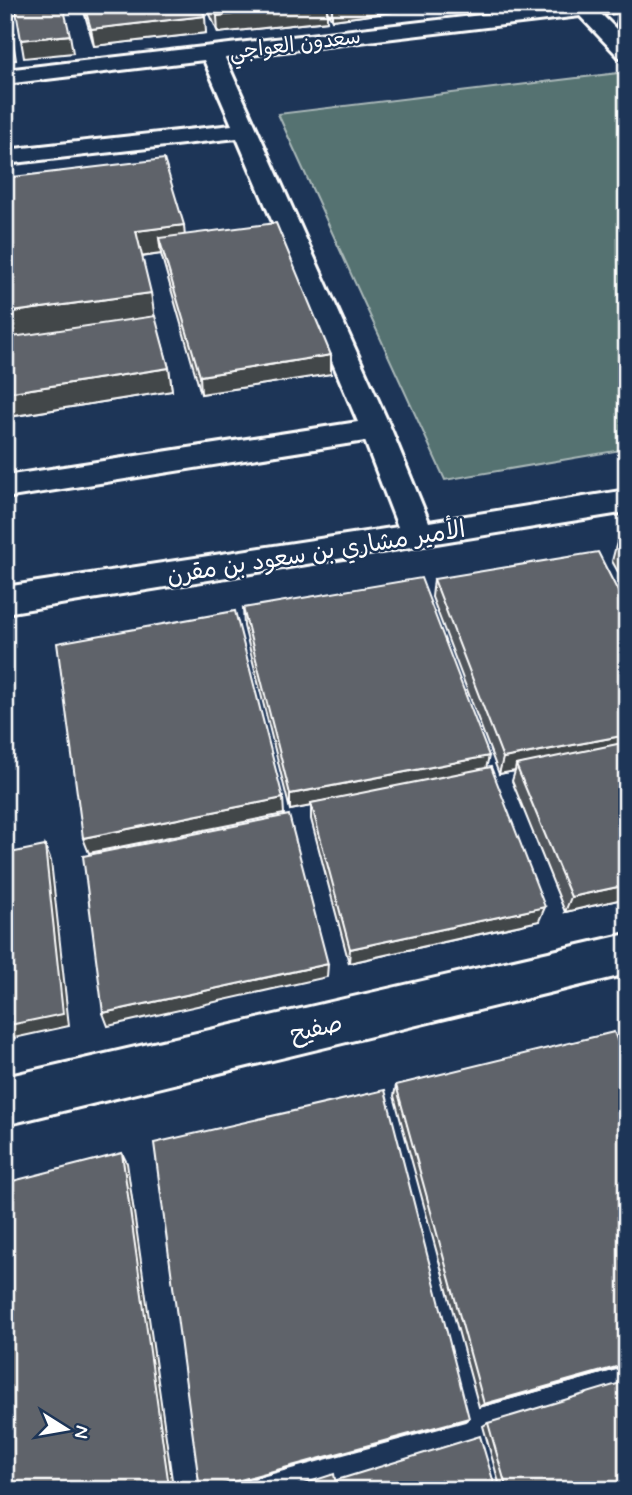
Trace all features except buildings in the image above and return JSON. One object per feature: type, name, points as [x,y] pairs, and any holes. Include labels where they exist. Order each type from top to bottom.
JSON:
[{"type":"street","name":"سعدون العواجي","points":[[5,77],[583,7],[623,5]]},
{"type":"street","points":[[583,7],[627,52]]},
{"type":"street","points":[[212,53],[376,429],[418,536]]},
{"type":"street","points":[[5,158],[246,130]]},
{"type":"street","points":[[5,487],[376,429]]},
{"type":"street","name":"الأمير مشاري بن سعود بن مقرن","points":[[5,600],[627,501]]},
{"type":"street","name":"صفيح","points":[[5,1101],[627,954]]},
{"type":"green space","points":[[627,72],[627,449],[445,480],[278,114]]}]
